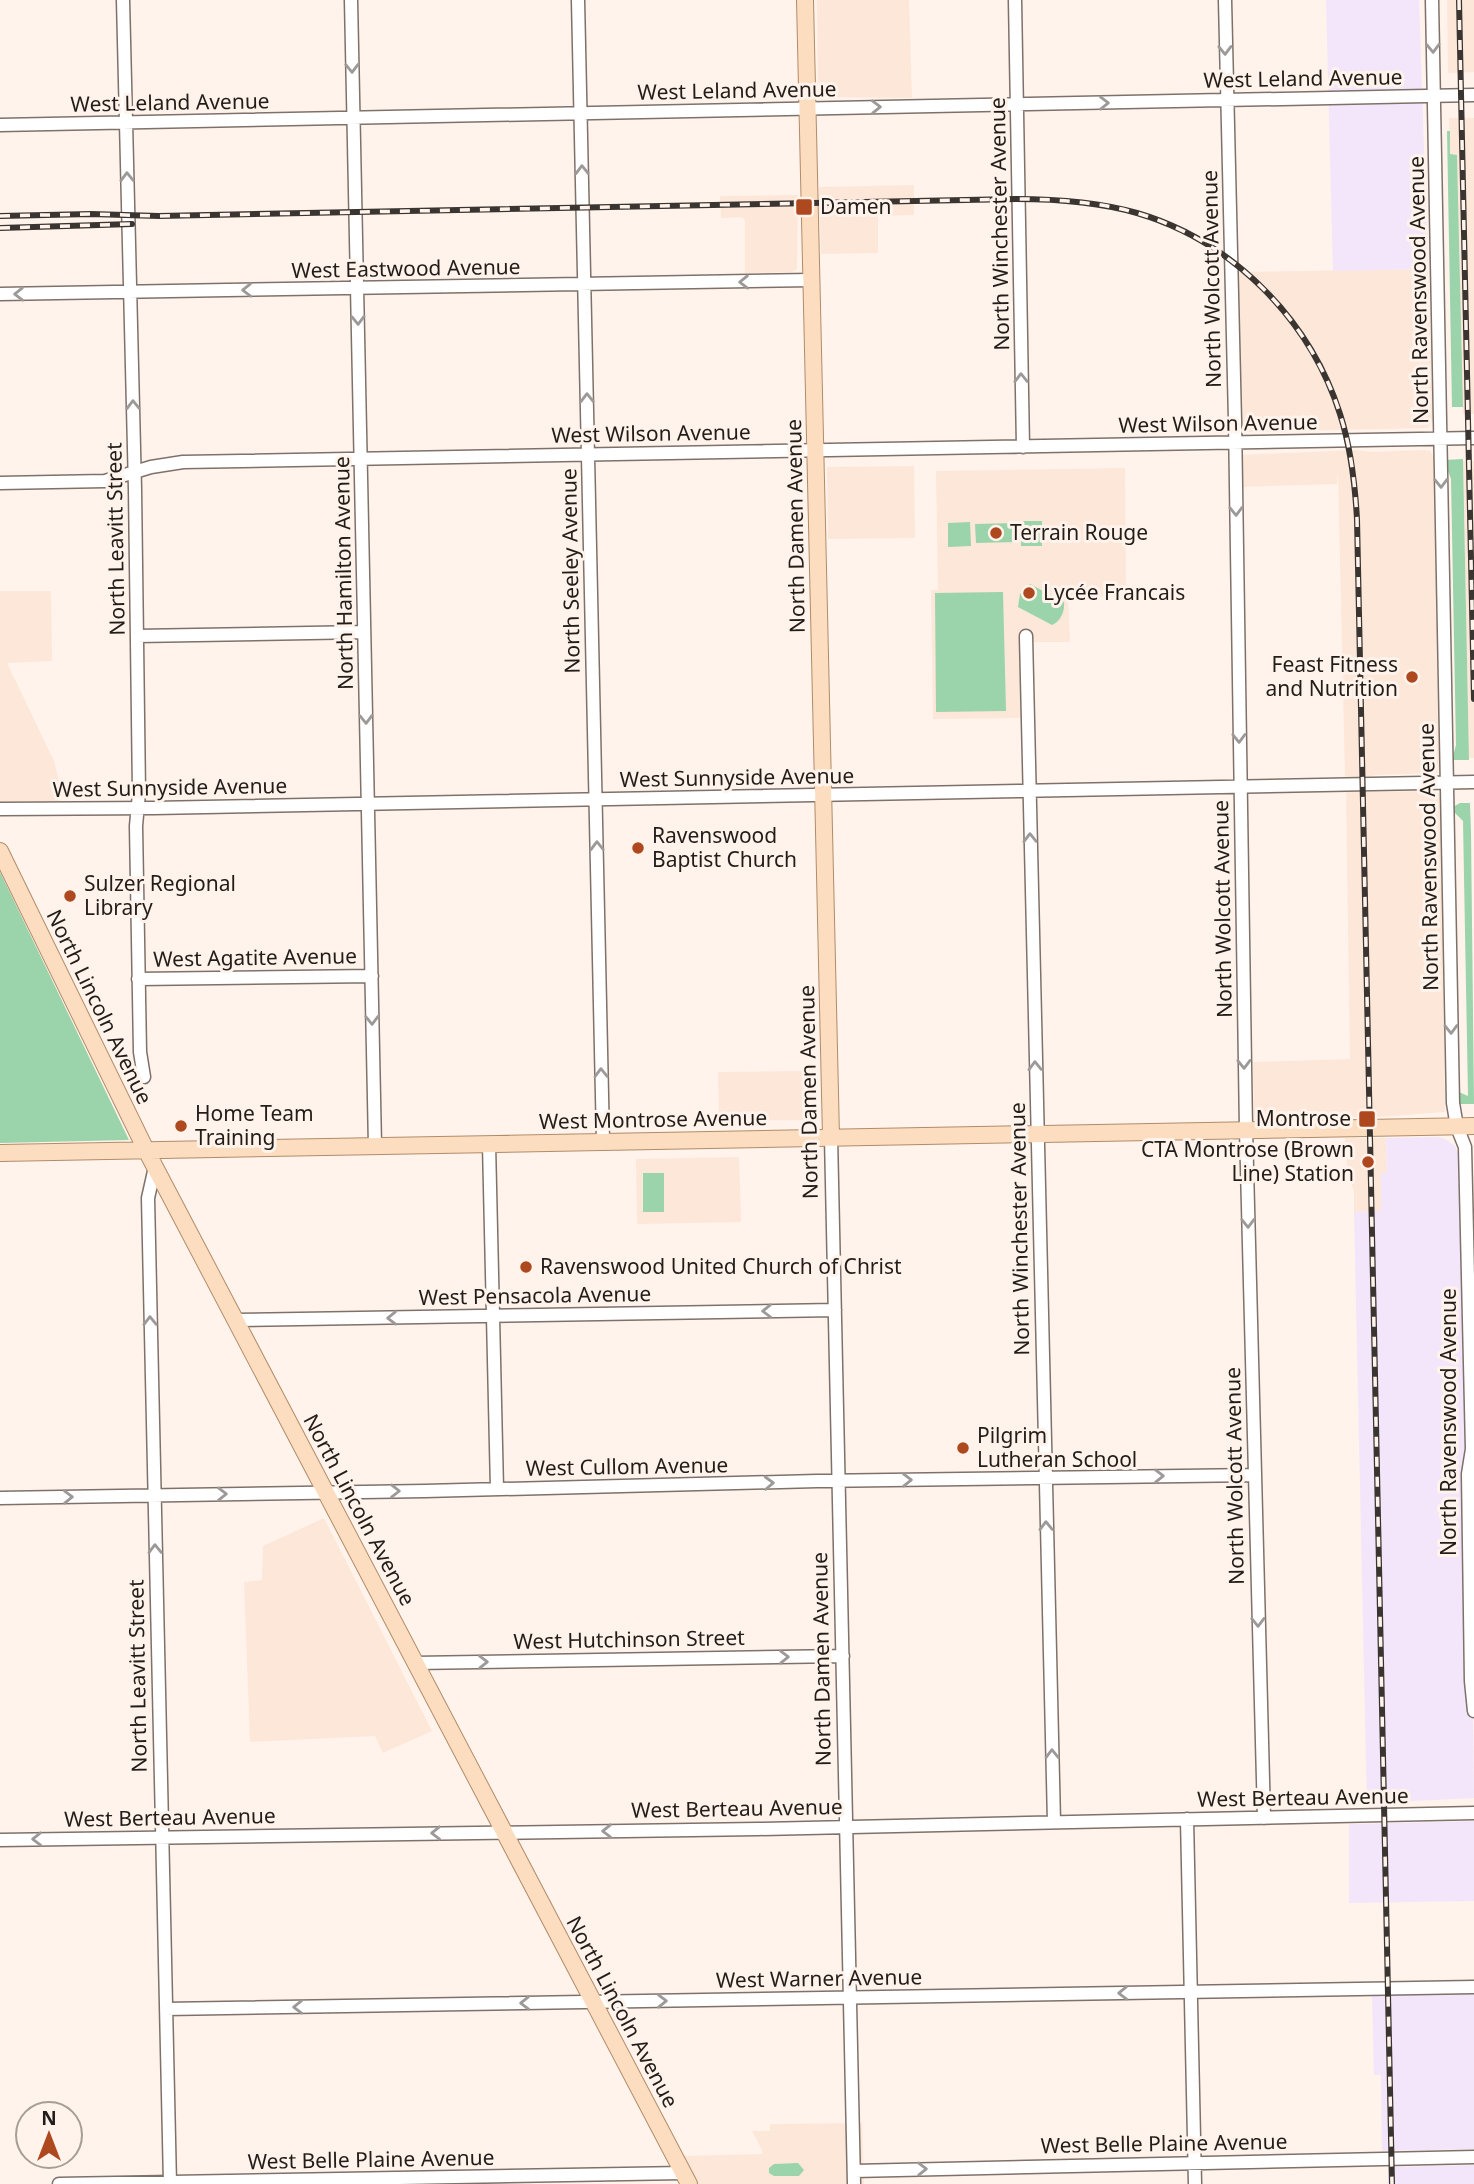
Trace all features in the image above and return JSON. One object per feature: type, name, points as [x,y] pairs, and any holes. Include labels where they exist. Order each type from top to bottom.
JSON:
[{"type":"main road","name":"North Damen Avenue","points":[[805,0],[831,1137]]},
{"type":"main road","name":"North Lincoln Avenue","points":[[0,851],[146,1150],[686,2179]]},
{"type":"main road","name":"West Montrose Avenue","points":[[0,1153],[1474,1126]]},
{"type":"street","name":"North Leavitt Street","points":[[123,0],[137,636],[139,1052],[144,1077]]},
{"type":"street","name":"North Hamilton Avenue","points":[[351,0],[375,1146]]},
{"type":"street","name":"North Seeley Avenue","points":[[578,0],[603,1142]]},
{"type":"street","name":"North Winchester Avenue","points":[[1015,0],[1023,447]]},
{"type":"street","name":"North Wolcott Avenue","points":[[1225,0],[1235,443],[1245,1130],[1264,1818]]},
{"type":"street","name":"North Ravenswood Avenue","points":[[1432,0],[1453,1103],[1457,1127],[1465,1147],[1472,1449],[1468,1474],[1471,1681],[1474,1711]]},
{"type":"street","name":"West Leland Avenue","points":[[0,125],[1474,95]]},
{"type":"street","name":"West Eastwood Avenue","points":[[0,294],[812,280]]},
{"type":"street","name":"West Wilson Avenue","points":[[0,483],[106,481],[158,466],[183,462],[1474,439]]},
{"type":"street","points":[[137,636],[364,632]]},
{"type":"street","name":"North Winchester Avenue","points":[[1026,636],[1054,1822]]},
{"type":"street","name":"West Sunnyside Avenue","points":[[0,809],[1474,782]]},
{"type":"street","name":"West Agatite Avenue","points":[[138,979],[372,975]]},
{"type":"street","name":"North Damen Avenue","points":[[831,1137],[854,2177]]},
{"type":"street","points":[[489,1144],[497,1489]]},
{"type":"street","name":"North Leavitt Street","points":[[155,1167],[148,1198],[170,2183]]},
{"type":"street","name":"West Pensacola Avenue","points":[[235,1320],[835,1310]]},
{"type":"street","name":"West Cullom Avenue","points":[[0,1498],[1255,1475]]},
{"type":"street","name":"West Hutchinson Street","points":[[415,1663],[843,1656]]},
{"type":"street","name":"West Berteau Avenue","points":[[0,1840],[1474,1813]]},
{"type":"street","points":[[1187,1819],[1195,2184]]},
{"type":"street","name":"West Warner Avenue","points":[[166,2009],[1474,1987]]},
{"type":"street","name":"West Belle Plaine Avenue","points":[[854,2177],[1195,2162],[1474,2157]]},
{"type":"street","name":"West Belle Plaine Avenue","points":[[59,2184],[686,2179]]},
{"type":"shaded area","points":[[817,0],[909,0],[912,98],[820,97]]},
{"type":"shaded area","points":[[1326,0],[1419,0],[1428,269],[1333,271]]},
{"type":"shaded area","points":[[1447,0],[1474,0],[1474,72],[1448,73]]},
{"type":"shaded area","points":[[1449,118],[1474,118],[1474,414],[1463,414],[1457,155],[1450,155]]},
{"type":"shaded area","points":[[914,185],[914,215],[878,216],[878,253],[821,254],[819,187]]},
{"type":"shaded area","points":[[798,195],[797,269],[792,272],[745,273],[745,220],[741,217],[721,218],[720,196]]},
{"type":"shaded area","points":[[1428,269],[1433,420],[1428,428],[1250,432],[1242,429],[1238,272]]},
{"type":"shaded area","points":[[1424,450],[1430,451],[1434,457],[1440,763],[1437,773],[1374,775],[1368,778],[1345,779],[1338,471],[1337,484],[1239,487],[1239,455]]},
{"type":"shaded area","points":[[1463,461],[1474,461],[1474,758],[1469,758]]},
{"type":"shaded area","points":[[914,466],[915,538],[828,539],[827,467]]},
{"type":"shaded area","name":"Lycée Francais","points":[[1125,468],[1126,596],[1068,597],[1070,642],[1022,642],[1023,718],[933,719],[931,590],[938,590],[936,471]]},
{"type":"shaded area","points":[[0,591],[51,591],[52,661],[7,663],[54,761],[60,801],[0,802]]},
{"type":"shaded area","points":[[1431,791],[1439,794],[1441,801],[1445,1112],[1377,1117],[1254,1119],[1253,1062],[1350,1059],[1346,792]]},
{"type":"shaded area","points":[[807,1071],[808,1120],[719,1121],[718,1072]]},
{"type":"shaded area","points":[[1439,1137],[1455,1146],[1462,1164],[1469,1454],[1462,1472],[1468,1716],[1473,1716],[1474,1798],[1393,1802],[1386,1806],[1367,1807],[1354,1212],[1381,1211],[1381,1173],[1387,1172],[1386,1138]]},
{"type":"shaded area","points":[[1345,1138],[1386,1138],[1387,1173],[1381,1174],[1381,1211],[1354,1212],[1354,1192],[1347,1168]]},
{"type":"shaded area","points":[[739,1157],[741,1222],[637,1224],[636,1159]]},
{"type":"shaded area","points":[[324,1518],[432,1731],[383,1753],[375,1736],[250,1742],[244,1582],[262,1580],[263,1546]]},
{"type":"shaded area","points":[[1474,1821],[1474,1901],[1349,1903],[1349,1824]]},
{"type":"shaded area","points":[[1474,1992],[1474,2149],[1382,2151],[1381,2075],[1374,2075],[1372,1994]]},
{"type":"shaded area","points":[[862,2123],[864,2184],[697,2184],[682,2156],[762,2154],[752,2131],[770,2131],[770,2124]]},
{"type":"shaded area","points":[[1474,2165],[1474,2184],[1388,2184],[1388,2167]]},
{"type":"green space","points":[[1447,131],[1450,131],[1450,154],[1457,155],[1463,407],[1452,407]]},
{"type":"green space","points":[[1463,459],[1469,760],[1452,760],[1456,745],[1451,479],[1444,460]]},
{"type":"green space","points":[[1021,521],[1042,521],[1042,546],[1021,546]]},
{"type":"green space","points":[[970,522],[971,546],[948,547],[948,523]]},
{"type":"green space","name":"Terrain Rouge","points":[[1016,523],[1016,542],[976,543],[975,524]]},
{"type":"green space","points":[[1030,584],[1064,602],[1062,615],[1052,625],[1018,607],[1020,594]]},
{"type":"green space","points":[[1003,592],[1006,711],[936,712],[935,593]]},
{"type":"green space","points":[[1460,803],[1470,803],[1474,1104],[1459,1104],[1459,1092],[1468,1096],[1463,821],[1453,811],[1453,807]]},
{"type":"green space","points":[[0,872],[129,1140],[0,1143]]},
{"type":"green space","points":[[643,1173],[664,1173],[664,1212],[643,1212]]},
{"type":"green space","points":[[798,2163],[804,2170],[799,2176],[774,2176],[769,2173],[769,2168],[774,2164]]},
{"type":"railway","points":[[1459,0],[1474,699]]},
{"type":"railway","points":[[0,216],[159,216],[1016,199],[1062,201],[1122,209],[1172,226],[1205,243],[1236,264],[1288,316],[1327,380],[1340,414],[1352,466],[1357,519],[1392,2184]]},
{"type":"railway","points":[[0,228],[132,224]]},
{"type":"place","name":"Damen","points":[[804,207]]},
{"type":"place","name":"Terrain Rouge","points":[[996,533]]},
{"type":"place","name":"Lycée Francais","points":[[1029,593]]},
{"type":"place","name":"Feast Fitness and Nutrition","points":[[1412,677]]},
{"type":"place","name":"Ravenswood Baptist Church","points":[[638,848]]},
{"type":"place","name":"Sulzer Regional Library","points":[[70,896]]},
{"type":"place","name":"Montrose","points":[[1367,1119]]},
{"type":"place","name":"Home Team Training","points":[[181,1126]]},
{"type":"place","name":"CTA Montrose (Brown Line) Station","points":[[1368,1162]]},
{"type":"place","name":"Ravenswood United Church of Christ","points":[[526,1267]]},
{"type":"place","name":"Pilgrim Lutheran School","points":[[963,1448]]}]
